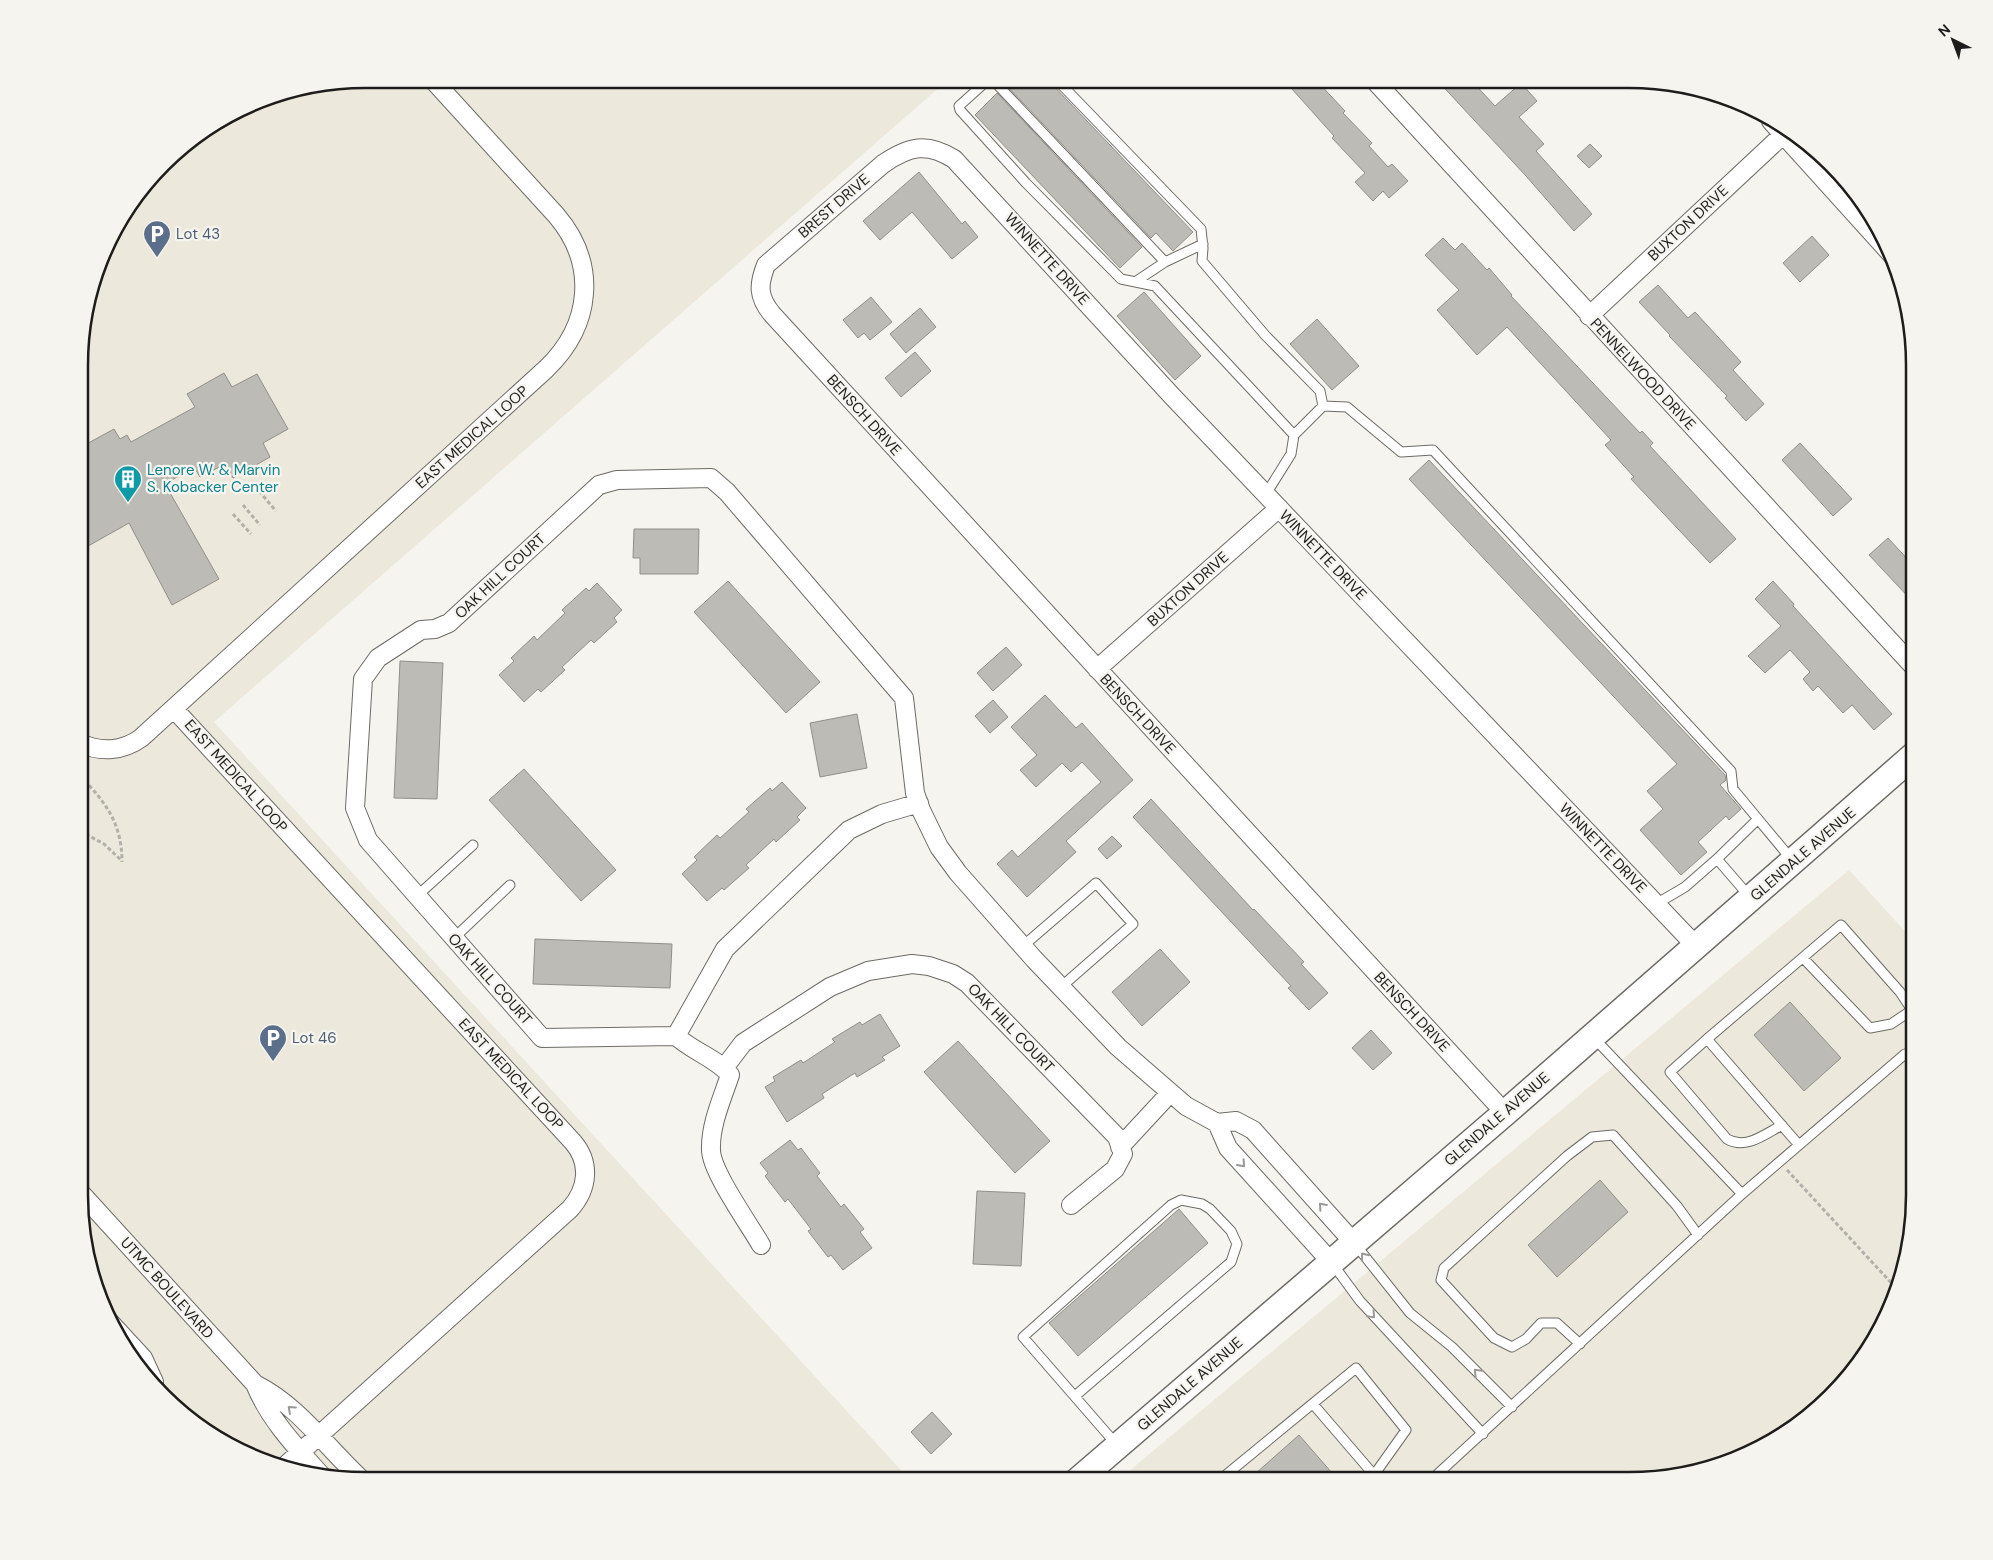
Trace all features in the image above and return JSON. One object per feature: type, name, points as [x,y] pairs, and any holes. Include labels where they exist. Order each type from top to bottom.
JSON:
[{"type":"main road","name":"GLENDALE AVENUE","points":[[1088,1472],[1332,1263],[1794,862],[1906,762]]},
{"type":"street","name":"EAST MEDICAL LOOP","points":[[290,1462],[570,1209],[584,1189],[585,1169],[581,1154],[573,1142],[174,708],[546,369],[563,351],[576,328],[583,306],[584,283],[581,258],[571,235],[556,215],[440,88]]},
{"type":"street","name":"PENNELWOOD DRIVE","points":[[1381,88],[1906,659]]},
{"type":"street","name":"BUXTON DRIVE","points":[[1589,316],[1783,135]]},
{"type":"street","points":[[1793,142],[1871,231]]},
{"type":"street","name":"BREST DRIVE","points":[[772,314],[763,303],[760,294],[761,277],[766,265],[883,164],[898,154],[915,148],[942,152],[954,159]]},
{"type":"street","name":"WINNETTE DRIVE","points":[[954,159],[1279,508],[1696,946]]},
{"type":"street","name":"BENSCH DRIVE","points":[[772,314],[1505,1112]]},
{"type":"street","name":"OAK HILL COURT","points":[[676,1036],[542,1038],[368,840],[355,808],[363,679],[378,658],[421,630],[435,629],[449,623],[599,485],[617,480],[711,478],[726,492],[904,698],[915,793],[944,854],[958,873],[1023,946],[1118,1047],[1186,1106],[1217,1123],[1236,1121],[1253,1130],[1354,1243]]},
{"type":"street","name":"BUXTON DRIVE","points":[[1097,669],[1279,508]]},
{"type":"street","points":[[88,746],[103,750],[127,746],[141,738],[174,708]]},
{"type":"street","points":[[761,1245],[718,1176],[710,1152],[712,1130],[730,1075],[724,1068],[688,1046],[676,1036],[725,949],[849,830],[882,814],[919,804]]},
{"type":"street","name":"OAK HILL COURT","points":[[724,1068],[743,1043],[830,987],[868,972],[890,966],[912,964],[929,966],[953,974],[967,983],[1118,1138],[1120,1147]]},
{"type":"street","points":[[1071,1205],[1115,1169],[1123,1154],[1120,1147],[1170,1093]]},
{"type":"street","points":[[1217,1123],[1228,1148],[1332,1263]]},
{"type":"street","name":"UTMC BOULEVARD","points":[[88,1201],[255,1384],[274,1394],[304,1421],[320,1469]]},
{"type":"street","points":[[132,1346],[143,1358],[147,1366]]},
{"type":"street","name":"UTMC BOULEVARD","points":[[255,1384],[263,1404],[310,1444],[350,1472]]},
{"type":"lane","points":[[980,88],[960,106],[960,110],[1026,183],[1121,279],[1156,286],[1294,435]]},
{"type":"lane","points":[[999,88],[1165,262]]},
{"type":"lane","points":[[1065,88],[1201,229],[1203,244],[1202,261],[1266,335],[1320,391],[1323,406]]},
{"type":"lane","points":[[1135,282],[1165,262],[1203,244]]},
{"type":"lane","points":[[1266,494],[1291,454],[1294,435],[1323,406],[1347,407],[1401,452],[1433,450],[1731,771],[1733,789],[1794,862]]},
{"type":"lane","points":[[1656,904],[1685,887],[1717,860],[1758,819]]},
{"type":"lane","points":[[417,896],[473,845]]},
{"type":"lane","points":[[1717,860],[1751,899]]},
{"type":"lane","points":[[1023,946],[1096,883],[1133,924],[1061,987]]},
{"type":"lane","points":[[454,938],[510,885]]},
{"type":"lane","points":[[1782,1125],[1754,1140],[1740,1144],[1727,1139],[1670,1072],[1841,925],[1906,1001]]},
{"type":"lane","points":[[1803,958],[1870,1028],[1891,1024],[1906,1014]]},
{"type":"lane","points":[[1592,1036],[1742,1194]]},
{"type":"lane","points":[[1707,1039],[1800,1145]]},
{"type":"lane","points":[[1440,1472],[1742,1194],[1906,1054]]},
{"type":"lane","points":[[1580,1344],[1557,1323],[1541,1323],[1526,1340],[1512,1347],[1494,1338],[1441,1280],[1444,1268],[1567,1156],[1592,1137],[1613,1135],[1677,1206],[1698,1235]]},
{"type":"lane","points":[[1075,1396],[1231,1262],[1236,1252],[1237,1244],[1231,1231],[1210,1209],[1202,1204],[1181,1200],[1171,1205],[1023,1337],[1118,1446]]},
{"type":"lane","points":[[1354,1243],[1410,1313],[1452,1347],[1512,1407]]},
{"type":"lane","points":[[1332,1263],[1360,1301],[1482,1434]]},
{"type":"lane","points":[[1230,1472],[1356,1368],[1406,1430],[1379,1472]]},
{"type":"lane","points":[[1313,1404],[1370,1472]]},
{"type":"path","points":[[259,491],[276,511]]},
{"type":"path","points":[[243,505],[260,525]]},
{"type":"path","points":[[233,514],[251,534]]},
{"type":"path","points":[[88,785],[104,802],[112,815],[122,849],[122,862],[104,844],[88,835]]},
{"type":"path","points":[[1780,1161],[1892,1283]]},
{"type":"shaded area","points":[[346,88],[939,88],[214,722],[903,1472],[346,1472],[328,1470],[275,1458],[242,1444],[211,1426],[182,1404],[156,1378],[134,1349],[116,1318],[102,1285],[93,1250],[88,1214],[88,346],[93,310],[102,275],[116,242],[145,196],[182,156],[211,134],[242,116],[275,102],[310,93]]},
{"type":"shaded area","points":[[1849,870],[1906,932],[1906,1196],[1903,1232],[1896,1267],[1891,1285],[1877,1318],[1859,1349],[1837,1378],[1811,1404],[1782,1426],[1751,1444],[1718,1458],[1683,1467],[1647,1472],[1128,1472]]},
{"type":"building","points":[[1009,88],[1056,88],[1193,232],[1173,251],[1156,233],[1151,238]]},
{"type":"building","points":[[1291,88],[1323,88],[1345,111],[1343,113],[1372,143],[1369,146],[1388,167],[1392,164],[1408,181],[1389,198],[1383,191],[1373,201],[1355,182],[1365,173],[1332,138],[1334,136]]},
{"type":"building","points":[[1444,88],[1478,88],[1495,106],[1515,88],[1525,88],[1537,101],[1519,117],[1544,144],[1536,151],[1592,214],[1574,231]]},
{"type":"building","points":[[997,93],[1142,247],[1120,268],[975,115]]},
{"type":"building","points":[[1590,144],[1602,156],[1589,168],[1577,156]]},
{"type":"building","points":[[919,172],[962,224],[965,221],[978,237],[952,259],[912,212],[880,240],[863,221]]},
{"type":"building","points":[[1812,236],[1829,255],[1800,282],[1783,263]]},
{"type":"building","points":[[1443,238],[1455,250],[1462,243],[1487,270],[1489,268],[1511,296],[1640,433],[1642,431],[1653,443],[1650,446],[1736,539],[1710,563],[1631,479],[1634,477],[1605,445],[1611,440],[1507,327],[1477,355],[1437,310],[1459,290],[1425,255]]},
{"type":"building","points":[[1658,285],[1688,318],[1695,312],[1741,362],[1733,370],[1764,404],[1746,421],[1725,398],[1727,396],[1639,302]]},
{"type":"building","points":[[1144,292],[1201,356],[1175,380],[1117,316]]},
{"type":"building","points":[[871,297],[892,322],[870,340],[864,333],[858,338],[843,320]]},
{"type":"building","points":[[920,308],[936,327],[906,353],[890,334]]},
{"type":"building","points":[[1317,319],[1359,366],[1332,390],[1290,344]]},
{"type":"building","points":[[915,352],[931,371],[901,397],[885,378]]},
{"type":"building","name":"Lenore W. & Marvin S. Kobacker Center","points":[[224,373],[232,387],[257,374],[288,429],[263,443],[270,457],[233,478],[225,464],[200,477],[194,467],[165,484],[219,579],[172,605],[129,523],[88,546],[88,443],[114,429],[120,439],[127,435],[131,442],[195,407],[187,394]]},
{"type":"building","points":[[1800,443],[1852,499],[1833,516],[1782,460]]},
{"type":"building","points":[[1429,460],[1725,775],[1726,780],[1720,785],[1741,809],[1729,820],[1726,816],[1698,842],[1707,852],[1681,875],[1640,830],[1663,809],[1647,791],[1677,764],[1409,479]]},
{"type":"building","points":[[634,529],[699,529],[698,574],[640,574],[640,558],[633,558]]},
{"type":"building","points":[[1888,538],[1906,557],[1906,594],[1869,555]]},
{"type":"building","points":[[728,581],[820,682],[786,713],[694,612]]},
{"type":"building","points":[[1773,581],[1794,604],[1793,606],[1892,714],[1874,730],[1852,705],[1843,713],[1818,686],[1813,691],[1803,679],[1810,672],[1790,650],[1765,673],[1748,656],[1781,626],[1755,599]]},
{"type":"building","points":[[597,583],[622,610],[614,618],[617,622],[594,643],[591,640],[562,667],[565,670],[541,692],[538,689],[524,702],[499,675],[514,661],[511,658],[534,636],[537,640],[565,613],[562,610],[586,588],[589,591]]},
{"type":"building","points":[[1006,647],[1022,665],[993,691],[977,673]]},
{"type":"building","points":[[400,661],[443,663],[437,799],[394,798]]},
{"type":"building","points":[[1045,695],[1076,728],[1082,723],[1133,780],[1066,841],[1076,852],[1027,897],[997,864],[1012,850],[1018,857],[1101,782],[1082,762],[1071,772],[1062,763],[1036,787],[1020,770],[1037,755],[1011,727]]},
{"type":"building","points":[[993,700],[1008,717],[990,733],[975,716]]},
{"type":"building","points":[[857,714],[867,768],[820,777],[810,723]]},
{"type":"building","points":[[524,769],[616,870],[581,901],[489,800]]},
{"type":"building","points":[[782,782],[806,808],[797,817],[800,820],[776,842],[774,839],[746,865],[749,868],[724,890],[722,888],[707,901],[682,874],[697,860],[694,857],[717,835],[720,838],[749,812],[746,809],[770,788],[772,791]]},
{"type":"building","points":[[1151,799],[1253,910],[1304,962],[1301,964],[1328,993],[1309,1010],[1288,988],[1291,986],[1133,817]]},
{"type":"building","points":[[1112,836],[1122,846],[1107,859],[1098,849]]},
{"type":"building","points":[[535,939],[672,944],[670,988],[533,984]]},
{"type":"building","points":[[1160,949],[1190,982],[1142,1026],[1112,992]]},
{"type":"building","points":[[1790,1002],[1841,1058],[1804,1091],[1754,1035]]},
{"type":"building","points":[[880,1014],[900,1046],[882,1057],[885,1060],[857,1077],[855,1073],[822,1094],[824,1098],[787,1122],[765,1087],[775,1081],[773,1077],[801,1060],[803,1063],[835,1042],[832,1039],[860,1022],[862,1025]]},
{"type":"building","points":[[1371,1030],[1392,1053],[1373,1070],[1352,1048]]},
{"type":"building","points":[[958,1041],[1050,1141],[1015,1173],[924,1072]]},
{"type":"building","points":[[790,1140],[798,1150],[801,1148],[820,1173],[817,1176],[841,1207],[844,1204],[864,1229],[860,1232],[872,1248],[843,1270],[831,1255],[828,1257],[808,1231],[811,1229],[788,1199],[785,1202],[765,1176],[768,1173],[760,1163]]},
{"type":"building","points":[[1600,1180],[1628,1212],[1557,1277],[1528,1245]]},
{"type":"building","points":[[977,1191],[1025,1193],[1021,1266],[973,1264]]},
{"type":"building","points":[[1179,1209],[1208,1243],[1078,1356],[1049,1323]]},
{"type":"building","points":[[932,1412],[952,1434],[931,1454],[911,1432]]},
{"type":"building","points":[[1299,1435],[1331,1472],[1257,1472]]},
{"type":"place","name":"Lot 43","points":[[157,258]]},
{"type":"place","name":"Lenore W. & Marvin S. Kobacker Center","points":[[128,503]]},
{"type":"place","name":"Lot 46","points":[[273,1062]]}]
